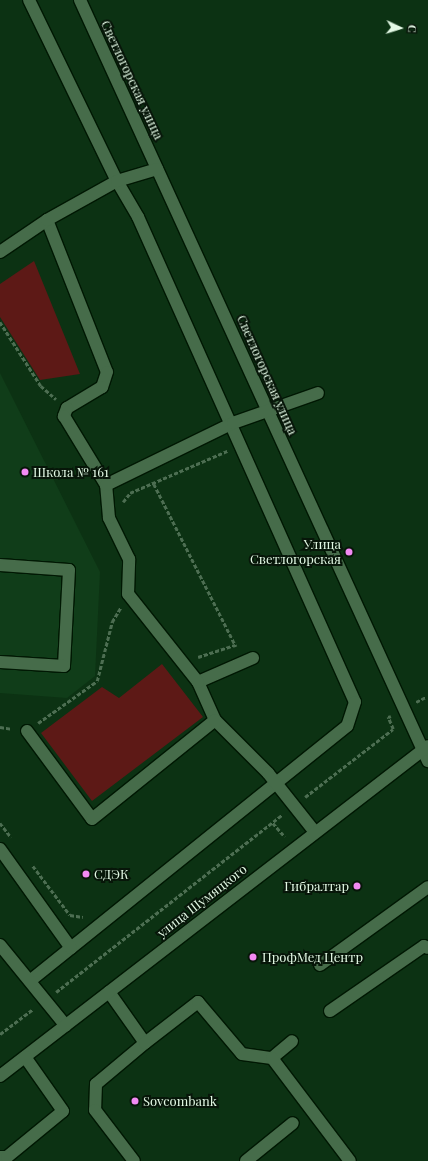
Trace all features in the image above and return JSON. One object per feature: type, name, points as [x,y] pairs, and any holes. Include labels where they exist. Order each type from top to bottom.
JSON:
[{"type":"street","points":[[29,0],[116,181],[138,217],[233,423],[355,702],[347,726],[277,784],[31,980]]},
{"type":"street","name":"Светлогорская улица","points":[[80,0],[425,747],[428,761]]},
{"type":"street","points":[[0,252],[47,220],[116,181],[157,169]]},
{"type":"street","points":[[47,220],[107,372],[102,387],[67,408],[64,416],[66,423],[106,486],[109,518],[129,559],[128,594],[198,682],[215,720],[277,784],[315,832]]},
{"type":"street","points":[[106,486],[233,423],[270,412],[318,393]]},
{"type":"street","points":[[0,565],[69,570],[64,666],[0,662]]},
{"type":"street","points":[[198,682],[248,661]]},
{"type":"street","points":[[26,731],[92,819],[215,720]]},
{"type":"street","name":"улица Шумяцкого","points":[[0,1076],[425,747]]},
{"type":"street","points":[[0,850],[71,948]]},
{"type":"street","points":[[320,965],[428,887]]},
{"type":"street","points":[[0,945],[31,980],[66,1026]]},
{"type":"street","points":[[330,1011],[424,946],[428,948]]},
{"type":"street","points":[[109,992],[145,1043]]},
{"type":"street","points":[[134,1161],[95,1110],[96,1084],[145,1043],[198,1002],[242,1054],[272,1058],[350,1161]]},
{"type":"street","points":[[272,1058],[292,1041]]},
{"type":"street","points":[[0,1158],[18,1148],[63,1111],[25,1058]]},
{"type":"street","points":[[246,1161],[293,1123]]},
{"type":"path","points":[[0,322],[41,386],[67,408]]},
{"type":"path","points":[[121,510],[130,493],[242,445]]},
{"type":"path","points":[[154,484],[236,645],[248,661]]},
{"type":"path","points":[[0,727],[26,731],[97,681],[112,622],[128,594]]},
{"type":"path","points":[[191,658],[236,645]]},
{"type":"path","points":[[416,702],[426,697]]},
{"type":"path","points":[[0,1034],[393,729],[388,717]]},
{"type":"path","points":[[0,822],[14,841]]},
{"type":"path","points":[[273,823],[285,837]]},
{"type":"path","points":[[28,859],[70,915],[86,917]]},
{"type":"shaded area","points":[[34,261],[80,374],[40,380],[0,317],[0,284]]},
{"type":"shaded area","name":"Школа № 161","points":[[0,373],[100,572],[95,676],[67,698],[0,693]]},
{"type":"shaded area","points":[[162,664],[203,717],[92,801],[41,733],[102,687],[119,698]]},
{"type":"place","name":"Школа № 161","points":[[25,472]]},
{"type":"place","name":"Улица Светлогорская","points":[[349,552]]},
{"type":"place","name":"СДЭК","points":[[86,874]]},
{"type":"place","name":"Гибралтар","points":[[357,886]]},
{"type":"place","name":"ПрофМед Центр","points":[[253,957]]},
{"type":"place","name":"Sovcombank","points":[[135,1101]]}]
